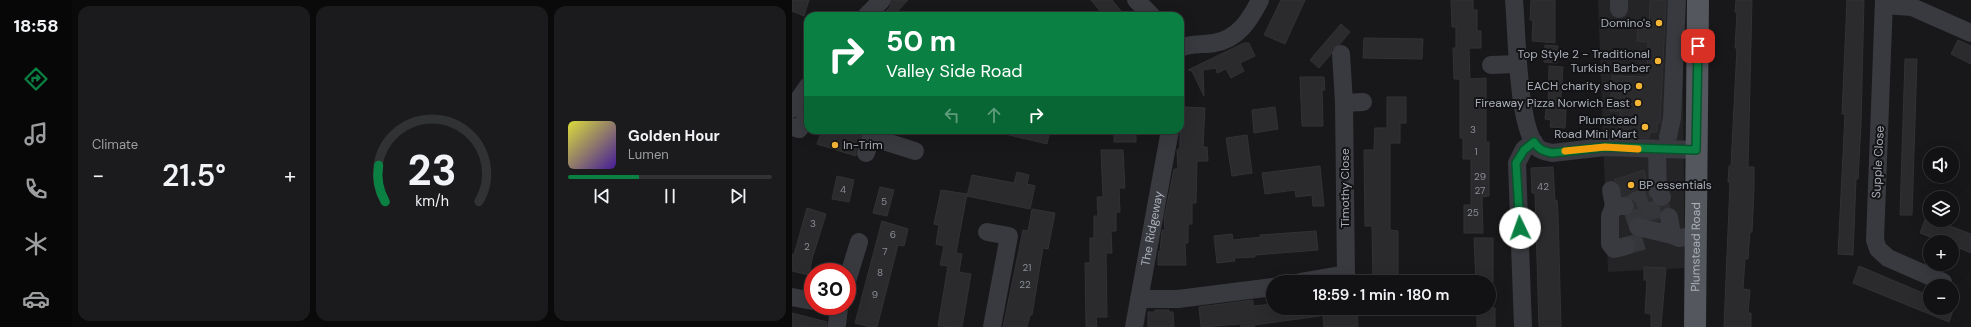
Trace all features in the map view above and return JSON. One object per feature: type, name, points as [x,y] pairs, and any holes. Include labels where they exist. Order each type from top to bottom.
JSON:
[{"type":"main road","name":"Plumstead Road","points":[[1695,327],[1698,0]]},
{"type":"street","points":[[870,12],[882,0]]},
{"type":"street","points":[[1136,0],[1148,12]]},
{"type":"street","points":[[1184,46],[1215,43],[1228,38],[1246,25],[1260,0]]},
{"type":"street","points":[[1514,0],[1517,64],[1525,121],[1537,147],[1552,153],[1605,147],[1663,143],[1675,148],[1696,150]]},
{"type":"street","points":[[1654,197],[1663,143],[1672,118],[1677,0]]},
{"type":"street","points":[[1884,3],[1912,7],[1971,33]]},
{"type":"street","name":"Supple Close","points":[[1884,3],[1875,240],[1878,249],[1888,258],[1936,279]]},
{"type":"street","name":"Timothy Close","points":[[1341,54],[1344,103],[1346,275]]},
{"type":"street","points":[[1491,65],[1517,64]]},
{"type":"street","points":[[792,109],[804,92]]},
{"type":"street","points":[[1344,103],[1363,102]]},
{"type":"street","points":[[792,127],[799,129],[804,122]]},
{"type":"street","name":"The Ridgeway","points":[[1134,327],[1169,134]]},
{"type":"street","points":[[866,154],[871,137],[881,135],[915,152]]},
{"type":"street","points":[[1523,327],[1516,163],[1524,150],[1534,142]]},
{"type":"street","points":[[1617,201],[1610,216],[1610,244],[1614,248],[1626,246]]},
{"type":"street","points":[[1653,225],[1679,238],[1695,236]]},
{"type":"street","points":[[987,232],[1009,236],[992,327]]},
{"type":"street","points":[[853,263],[859,242]]},
{"type":"street","points":[[1139,299],[1178,299],[1266,288]]},
{"type":"street","points":[[792,297],[804,299]]},
{"type":"street","points":[[837,325],[838,315]]},
{"type":"shaded area","points":[[1598,0],[1682,0],[1685,268],[1608,272]]},
{"type":"building","points":[[792,0],[809,0],[804,16],[792,11]]},
{"type":"building","points":[[892,0],[908,0],[897,12],[885,12],[890,7]]},
{"type":"building","points":[[1091,0],[1112,0],[1122,12],[1101,12]]},
{"type":"building","points":[[1281,0],[1305,0],[1285,44],[1264,35]]},
{"type":"building","points":[[1451,0],[1473,0],[1473,10],[1477,10],[1477,31],[1481,31],[1481,48],[1469,48],[1470,79],[1486,78],[1486,142],[1489,142],[1489,196],[1482,197],[1483,233],[1464,233],[1464,205],[1471,205],[1471,159],[1463,159],[1463,138],[1460,138],[1460,79],[1454,79],[1453,48],[1456,48],[1456,27],[1452,27]]},
{"type":"building","points":[[1531,0],[1555,0],[1555,43],[1532,41],[1533,20],[1530,20]]},
{"type":"building","points":[[1650,0],[1666,0],[1660,123],[1657,123],[1657,132],[1650,132],[1649,138],[1619,137],[1620,111],[1610,111],[1612,76],[1647,77],[1648,42],[1637,41],[1638,28],[1649,28]]},
{"type":"building","points":[[1736,0],[1752,0],[1748,167],[1754,167],[1754,190],[1752,232],[1750,232],[1748,259],[1745,259],[1743,289],[1750,290],[1748,313],[1751,313],[1751,327],[1724,327],[1730,182],[1728,182],[1729,166],[1731,166],[1737,48],[1735,48],[1737,12],[1735,12]]},
{"type":"building","points":[[1847,0],[1864,0],[1861,124],[1858,179],[1856,179],[1853,255],[1838,254],[1845,114],[1842,114]]},
{"type":"building","points":[[1341,24],[1350,32],[1340,44],[1332,49],[1331,54],[1319,68],[1310,60]]},
{"type":"building","points":[[1364,38],[1423,39],[1422,59],[1363,58]]},
{"type":"building","points":[[1958,40],[1971,46],[1971,64],[1951,54]]},
{"type":"building","points":[[1244,43],[1249,43],[1255,56],[1240,63],[1244,71],[1231,78],[1226,69],[1217,73],[1216,68],[1203,70],[1204,96],[1192,71],[1188,70]]},
{"type":"building","points":[[1545,45],[1558,46],[1557,63],[1544,62]]},
{"type":"building","points":[[1905,59],[1917,59],[1912,215],[1900,215]]},
{"type":"building","points":[[1549,66],[1563,67],[1560,110],[1566,110],[1565,128],[1550,127],[1551,120],[1545,119],[1546,109],[1548,109]]},
{"type":"building","points":[[1300,77],[1324,77],[1325,90],[1322,90],[1323,126],[1302,126]]},
{"type":"building","points":[[1387,97],[1406,97],[1406,123],[1400,123],[1400,143],[1390,143],[1390,230],[1398,231],[1398,275],[1373,275],[1372,226],[1365,226],[1364,150],[1374,150],[1375,128],[1387,128]]},
{"type":"building","points":[[1185,107],[1205,108],[1203,147],[1207,147],[1208,161],[1197,161],[1196,203],[1192,203],[1192,224],[1188,224],[1188,243],[1185,243],[1186,265],[1158,265],[1162,230],[1165,230],[1164,219],[1174,169],[1178,169],[1177,150],[1180,148],[1180,134],[1184,134]]},
{"type":"building","points":[[1275,107],[1278,129],[1254,133],[1252,110]]},
{"type":"building","name":"In-Trim","points":[[821,134],[862,134],[856,150],[856,156],[817,144]]},
{"type":"building","points":[[1005,134],[1049,134],[1047,144]]},
{"type":"building","points":[[1114,134],[1136,134],[1136,142],[1114,142]]},
{"type":"building","points":[[1247,135],[1252,173],[1232,176],[1226,138]]},
{"type":"building","points":[[1101,150],[1123,150],[1125,188],[1119,188],[1120,212],[1116,212],[1116,231],[1111,231],[1112,253],[1106,253],[1107,317],[1096,317],[1097,327],[1086,327],[1085,263],[1090,263],[1090,238],[1094,238],[1094,216],[1098,216],[1097,197],[1103,197]]},
{"type":"building","points":[[1320,166],[1324,206],[1313,206],[1312,195],[1296,197],[1295,190],[1265,194],[1262,173]]},
{"type":"building","points":[[1553,167],[1555,201],[1557,200],[1558,213],[1561,327],[1539,327],[1535,193],[1532,193],[1531,168]]},
{"type":"building","points":[[1644,170],[1650,199],[1658,207],[1664,207],[1669,204],[1670,207],[1662,209],[1659,214],[1659,220],[1657,221],[1640,217],[1631,220],[1629,215],[1634,212],[1634,201],[1630,197],[1623,196],[1619,183],[1614,180]]},
{"type":"building","points":[[1017,172],[1029,175],[1027,184],[1035,186],[1030,209],[967,196],[972,175],[1014,183]]},
{"type":"building","points":[[837,176],[854,180],[849,202],[832,199]]},
{"type":"building","points":[[880,187],[894,190],[887,216],[873,213]]},
{"type":"building","points":[[941,190],[967,194],[956,253],[962,254],[959,272],[971,274],[962,327],[938,326],[948,266],[940,265],[944,246],[936,244],[939,225],[934,224]]},
{"type":"building","points":[[807,208],[826,214],[811,263],[804,263],[804,274],[792,271],[792,254],[794,255]]},
{"type":"building","points":[[1032,209],[1055,213],[1048,249],[1043,248],[1032,315],[1030,315],[1027,327],[1003,327],[1023,230],[1028,231]]},
{"type":"building","points":[[882,221],[908,229],[904,246],[898,245],[877,327],[870,327],[855,323]]},
{"type":"building","points":[[1923,225],[1923,227],[1952,227],[1971,234],[1971,253],[1959,248],[1959,235],[1925,235],[1920,233]]},
{"type":"building","points":[[1316,231],[1318,250],[1255,255],[1255,257],[1234,258],[1235,261],[1217,263],[1214,236],[1232,234],[1233,240],[1261,237],[1260,235]]},
{"type":"building","points":[[1474,238],[1493,238],[1493,275],[1476,275]]},
{"type":"building","points":[[1859,266],[1923,293],[1923,311],[1853,283]]},
{"type":"building","points":[[1644,267],[1666,268],[1661,327],[1651,327],[1651,314],[1645,313],[1647,280],[1644,280]]},
{"type":"building","points":[[1253,300],[1253,306],[1266,305],[1266,315],[1320,316],[1254,325],[1255,327],[1241,327],[1241,324],[1201,327],[1199,307]]},
{"type":"building","points":[[1155,310],[1169,310],[1169,312],[1173,312],[1174,327],[1148,327],[1148,312],[1155,312]]},
{"type":"building","points":[[792,313],[827,322],[827,327],[792,327]]},
{"type":"building","points":[[1323,315],[1357,315],[1358,327],[1324,327]]},
{"type":"building","points":[[1477,315],[1495,315],[1495,327],[1477,327]]},
{"type":"building","points":[[1932,315],[1952,315],[1949,322]]},
{"type":"tunnel","points":[[1638,227],[1632,208],[1635,201],[1647,197]]},
{"type":"tunnel","points":[[1649,202],[1655,222]]},
{"type":"tunnel","points":[[1626,246],[1649,239]]},
{"type":"slow traffic","points":[[1565,151],[1605,147],[1638,149]]},
{"type":"place","name":"Domino's","points":[[1659,23]]},
{"type":"place","name":"Top Style 2 - Traditional Turkish Barber","points":[[1658,61]]},
{"type":"place","name":"EACH charity shop","points":[[1639,86]]},
{"type":"place","name":"Fireaway Pizza Norwich East","points":[[1638,103]]},
{"type":"place","name":"Plumstead Road Mini Mart","points":[[1645,127]]},
{"type":"place","name":"In-Trim","points":[[835,145]]},
{"type":"place","name":"BP essentials","points":[[1631,185]]},
{"type":"route","points":[[1520,228],[1516,163],[1524,150],[1534,142],[1537,147],[1552,153],[1605,147],[1657,150],[1675,148],[1696,150],[1698,46]]}]
